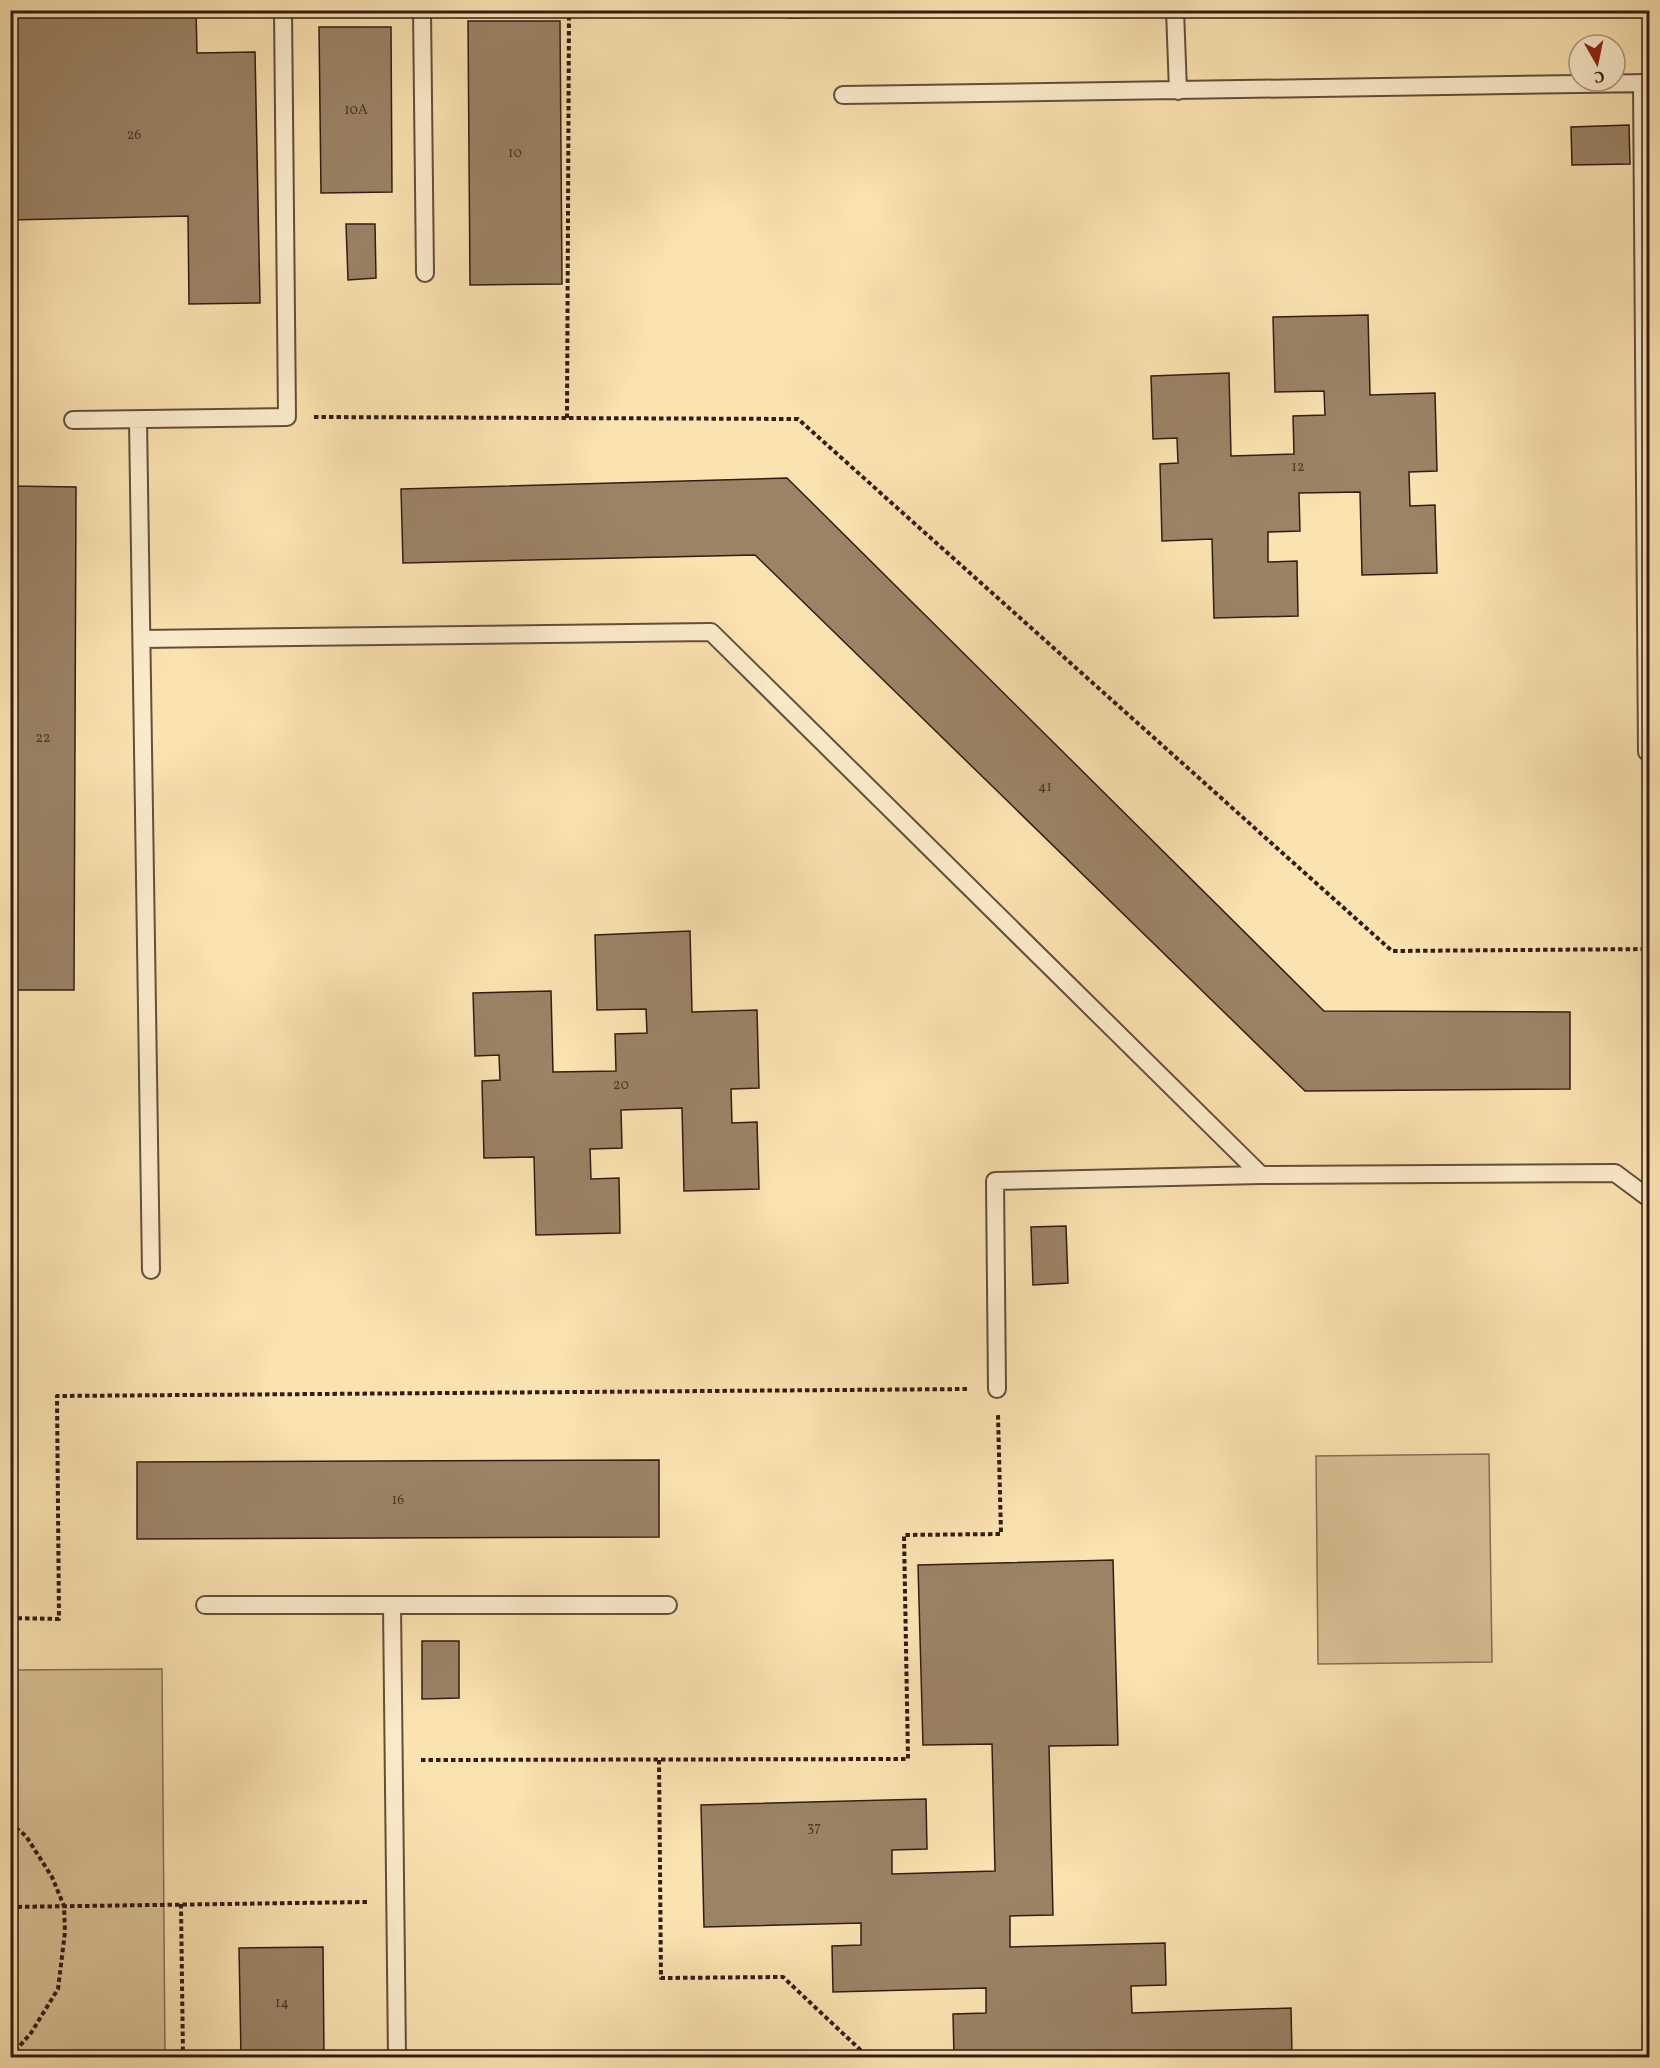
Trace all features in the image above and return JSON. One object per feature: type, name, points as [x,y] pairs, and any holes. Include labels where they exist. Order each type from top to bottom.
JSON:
[{"type":"lane","points":[[73,420],[287,417],[284,10]]},
{"type":"lane","points":[[422,10],[425,273]]},
{"type":"lane","points":[[1175,10],[1178,91]]},
{"type":"lane","points":[[843,95],[1646,83],[1647,752]]},
{"type":"lane","points":[[138,420],[151,1270]]},
{"type":"lane","points":[[142,639],[711,632],[1261,1175]]},
{"type":"lane","points":[[997,1389],[995,1181],[1261,1175],[1615,1173],[1650,1199]]},
{"type":"lane","points":[[205,1605],[668,1605]]},
{"type":"lane","points":[[392,1605],[397,2058]]},
{"type":"path","points":[[567,418],[569,10]]},
{"type":"path","points":[[287,417],[798,419],[1392,951],[1650,949]]},
{"type":"path","points":[[10,1618],[59,1619],[57,1396],[997,1389],[1001,1534],[904,1535],[908,1760],[393,1760]]},
{"type":"path","points":[[659,1760],[661,1978],[783,1977],[869,2058]]},
{"type":"path","points":[[10,1823],[26,1836],[52,1877],[64,1906],[65,1932],[58,1989],[31,2033],[10,2057]]},
{"type":"path","points":[[10,1906],[395,1902]]},
{"type":"path","points":[[181,1904],[183,2058]]},
{"type":"shaded area","points":[[1489,1454],[1492,1662],[1318,1664],[1316,1456]]},
{"type":"shaded area","points":[[162,1669],[165,2057],[11,2057],[11,1670]]},
{"type":"building","points":[[196,10],[197,53],[255,52],[260,303],[189,304],[188,216],[10,220],[10,13]]},
{"type":"building","points":[[788,10],[1133,10],[788,18]]},
{"type":"building","points":[[468,21],[560,21],[562,284],[470,285]]},
{"type":"building","points":[[319,27],[391,27],[392,192],[321,193]]},
{"type":"building","points":[[1629,125],[1630,164],[1572,165],[1571,127]]},
{"type":"building","points":[[346,224],[375,224],[376,278],[348,280]]},
{"type":"building","points":[[1368,315],[1370,395],[1435,393],[1437,471],[1409,472],[1410,506],[1435,505],[1437,573],[1362,575],[1360,492],[1299,493],[1300,531],[1268,532],[1268,562],[1297,561],[1298,616],[1214,618],[1212,539],[1162,541],[1160,464],[1178,463],[1177,438],[1153,439],[1151,376],[1229,373],[1231,456],[1294,454],[1293,416],[1325,415],[1324,391],[1275,392],[1273,317]]},
{"type":"building","points":[[787,478],[1324,1011],[1570,1012],[1570,1089],[1305,1091],[755,555],[403,563],[401,489]]},
{"type":"building","points":[[10,486],[76,487],[74,990],[10,990]]},
{"type":"building","points":[[690,931],[692,1012],[757,1010],[759,1088],[731,1089],[732,1123],[757,1122],[759,1189],[684,1191],[682,1108],[621,1110],[622,1148],[590,1149],[591,1179],[619,1178],[620,1233],[536,1235],[534,1157],[484,1158],[482,1081],[500,1080],[499,1055],[475,1056],[473,993],[551,991],[553,1072],[616,1071],[615,1034],[647,1033],[646,1009],[597,1010],[595,935]]},
{"type":"building","points":[[1066,1226],[1068,1283],[1033,1285],[1031,1227]]},
{"type":"building","points":[[659,1460],[659,1537],[137,1539],[137,1462]]},
{"type":"building","points":[[1113,1560],[1118,1745],[1049,1746],[1053,1915],[1010,1916],[1010,1947],[1165,1943],[1166,1985],[1131,1986],[1132,2013],[1291,2008],[1292,2054],[1253,2055],[1253,2058],[1105,2058],[1105,2053],[954,2057],[953,2014],[986,2013],[986,1988],[833,1992],[832,1946],[861,1945],[861,1923],[704,1927],[701,1805],[926,1799],[927,1849],[892,1850],[892,1874],[995,1871],[992,1744],[923,1745],[918,1565]]},
{"type":"building","points":[[422,1641],[459,1641],[459,1698],[422,1699]]},
{"type":"building","points":[[323,1947],[324,2058],[241,2058],[239,1948]]}]
